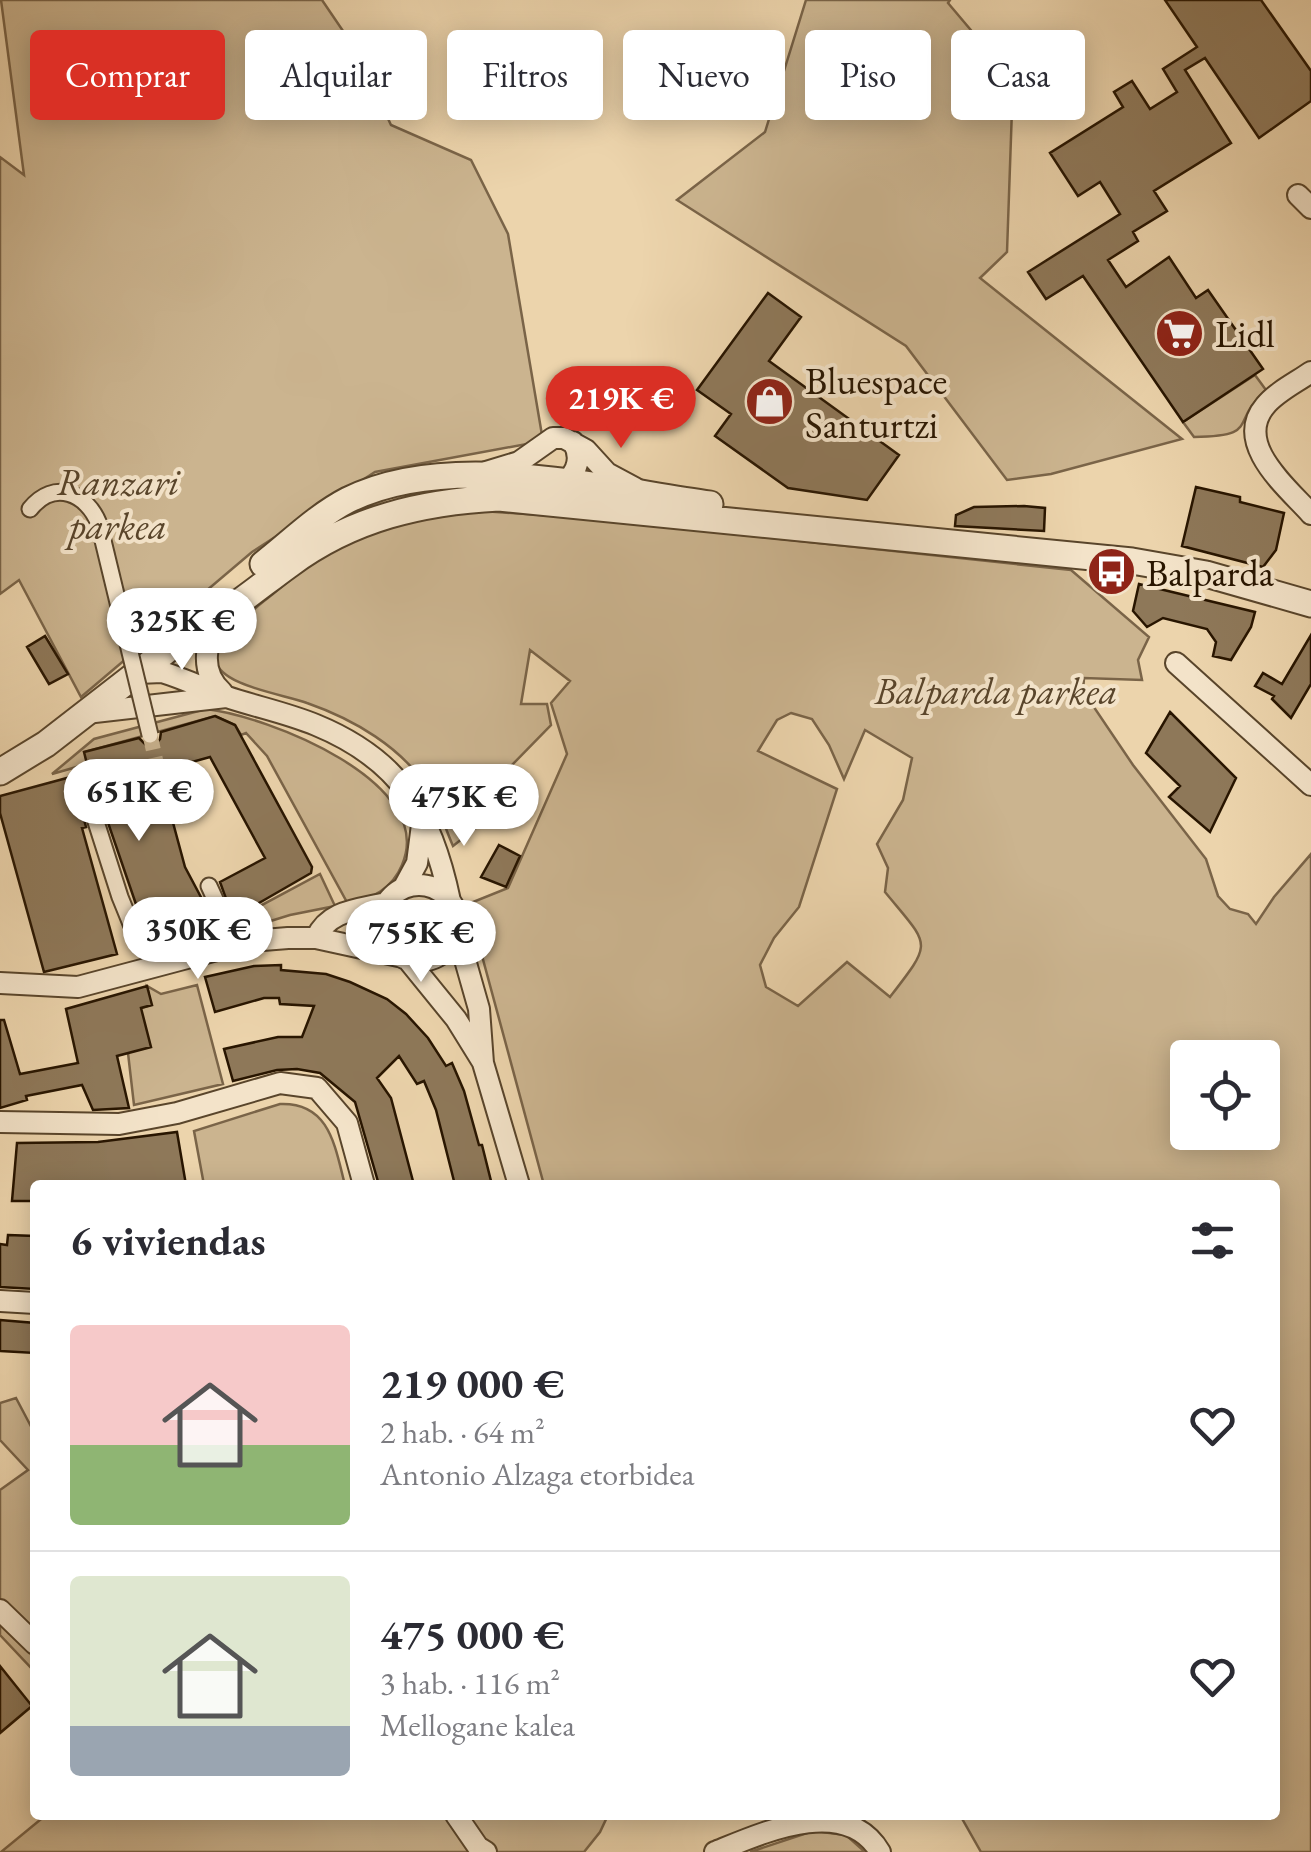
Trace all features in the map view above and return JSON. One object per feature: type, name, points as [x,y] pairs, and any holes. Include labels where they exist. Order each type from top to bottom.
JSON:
[{"type":"street","points":[[1311,372],[1265,406],[1256,432],[1257,446],[1266,462],[1311,514]]},
{"type":"street","points":[[480,473],[519,462],[553,438],[573,442],[593,456],[607,473],[650,496]]},
{"type":"street","points":[[0,772],[150,673],[204,625],[316,546],[430,494],[488,489],[554,494],[578,464],[579,451],[573,442]]},
{"type":"street","points":[[541,449],[542,461],[560,485],[578,497],[658,506],[676,517]]},
{"type":"street","points":[[228,697],[214,685],[206,660],[204,625],[213,602],[350,499],[396,483],[444,474],[480,473],[732,507],[842,530]]},
{"type":"street","points":[[30,508],[46,494],[71,494],[93,508],[150,735]]},
{"type":"street","points":[[388,513],[448,500],[499,498],[842,530],[1132,561],[1206,574],[1311,604]]},
{"type":"street","points":[[1176,663],[1311,784]]},
{"type":"street","points":[[150,673],[318,726],[348,741],[394,776],[423,815],[440,855],[456,913],[456,928],[479,1010],[483,1063],[518,1180]]},
{"type":"street","points":[[150,673],[174,698],[190,703]]},
{"type":"street","points":[[85,713],[228,697]]},
{"type":"street","points":[[84,797],[128,789],[90,803],[140,946]]},
{"type":"street","points":[[316,938],[332,916],[386,903],[404,887],[416,864],[423,815]]},
{"type":"street","points":[[404,887],[430,886],[450,901]]},
{"type":"street","points":[[386,903],[380,928],[392,950],[405,958],[456,1020],[483,1063]]},
{"type":"street","points":[[0,983],[78,987],[251,941],[316,938],[426,960],[446,949],[456,928]]},
{"type":"street","points":[[0,1122],[119,1124],[177,1113],[280,1083],[317,1088],[347,1122],[363,1180]]},
{"type":"street","points":[[0,1301],[30,1303]]},
{"type":"street","points":[[0,1610],[30,1639]]},
{"type":"street","points":[[459,1820],[486,1852]]},
{"type":"street","points":[[715,1852],[760,1834],[824,1820],[860,1830],[880,1852]]},
{"type":"green space","name":"Ranzari parkea","points":[[1,0],[322,0],[342,30],[245,30],[245,120],[389,120],[391,125],[471,160],[508,234],[543,441],[375,472],[252,552],[81,697],[19,580],[0,594],[0,157],[24,175]]},
{"type":"green space","points":[[806,0],[950,0],[948,3],[971,30],[951,30],[951,120],[1012,120],[1007,252],[980,278],[1182,439],[1051,474],[1007,480],[906,346],[677,200],[765,132],[769,120],[785,120],[785,68]]},
{"type":"green space","points":[[1255,375],[1266,390],[1241,426],[1228,434],[1194,437],[1183,422]]},
{"type":"green space","name":"Balparda parkea","points":[[482,511],[584,518],[1071,570],[1149,637],[1138,660],[1142,680],[1084,678],[1083,691],[1133,765],[1206,859],[1218,896],[1230,909],[1248,914],[1256,924],[1311,854],[1311,1852],[981,1852],[963,1820],[1280,1820],[1280,1180],[543,1180],[468,904],[508,888],[567,754],[551,703],[570,681],[530,650],[521,704],[547,704],[551,725],[511,766],[503,801],[492,815],[453,846],[429,790],[391,748],[359,726],[324,710],[228,676],[215,659],[221,642],[238,623],[289,581],[336,548],[407,519]],"holes":[[[791,713],[812,719],[844,779],[865,730],[912,758],[903,800],[877,844],[888,868],[885,892],[918,934],[920,953],[890,997],[847,962],[798,1006],[766,987],[760,965],[774,938],[799,907],[837,789],[758,751],[777,720]]]},
{"type":"green space","points":[[206,709],[233,714],[304,740],[340,758],[372,781],[395,807],[406,835],[402,865],[393,881],[373,896],[348,904],[267,756],[246,733],[241,735],[235,725],[215,716],[85,752],[87,764],[52,774],[94,739]]},
{"type":"green space","points":[[320,874],[335,906],[238,931],[232,921]]},
{"type":"green space","points":[[197,985],[223,1084],[134,1105],[128,1053],[141,1008],[151,1005],[147,986],[161,994]]},
{"type":"green space","points":[[280,1104],[297,1105],[310,1110],[328,1130],[344,1180],[203,1180],[194,1131]]},
{"type":"green space","points":[[16,1398],[30,1425],[30,1667],[0,1635],[0,1490],[28,1470],[0,1440],[0,1403]]},
{"type":"green space","points":[[40,1820],[606,1820],[584,1852],[1,1852]]},
{"type":"green space","points":[[813,1831],[846,1835],[865,1852],[750,1852]]},
{"type":"building","points":[[1165,0],[1261,0],[1311,71],[1311,101],[1259,138],[1205,58],[1185,70],[1231,143],[1154,191],[1167,211],[1133,232],[1138,241],[1108,260],[1126,287],[1169,257],[1196,298],[1208,290],[1263,369],[1183,422],[1083,276],[1046,299],[1028,272],[1120,214],[1100,182],[1078,196],[1050,153],[1123,107],[1114,92],[1132,81],[1150,109],[1177,92],[1163,69],[1197,47]]},
{"type":"building","name":"Bluespace Santurtzi","points":[[768,293],[801,317],[769,361],[899,455],[867,500],[788,488],[715,436],[731,414],[697,390]]},
{"type":"building","points":[[1196,487],[1284,513],[1276,550],[1263,567],[1182,546]]},
{"type":"building","points":[[974,507],[1045,508],[1044,531],[955,526],[956,515]]},
{"type":"building","points":[[1139,584],[1255,612],[1251,627],[1231,660],[1213,656],[1216,642],[1207,629],[1163,618],[1147,627],[1133,611]]},
{"type":"building","points":[[1311,635],[1311,684],[1291,718],[1272,699],[1274,696],[1255,686],[1263,673],[1282,684]]},
{"type":"building","points":[[45,636],[68,674],[49,684],[27,647]]},
{"type":"building","points":[[1170,712],[1236,778],[1210,832],[1169,797],[1180,786],[1146,753]]},
{"type":"building","points":[[215,716],[235,725],[312,867],[311,873],[233,918],[220,882],[265,858],[210,757],[156,772],[167,820],[172,819],[185,867],[211,916],[208,925],[151,948],[104,811],[130,803],[133,790],[121,783],[87,792],[79,801],[86,827],[82,828],[117,954],[44,972],[0,813],[0,796],[89,772],[84,752],[139,738],[154,746],[161,732]]},
{"type":"building","points":[[499,845],[520,856],[506,887],[481,877]]},
{"type":"building","points":[[281,965],[281,970],[326,974],[387,999],[406,1014],[446,1066],[452,1063],[491,1180],[454,1180],[436,1110],[424,1081],[417,1084],[399,1056],[377,1078],[391,1098],[413,1180],[378,1180],[355,1102],[320,1073],[277,1070],[233,1081],[224,1049],[278,1037],[302,1037],[314,1006],[280,1004],[279,998],[264,998],[215,1012],[205,977],[254,966]]},
{"type":"building","points":[[147,986],[152,1005],[141,1008],[151,1047],[117,1056],[129,1108],[93,1110],[82,1085],[26,1096],[27,1100],[0,1108],[0,1020],[4,1020],[20,1074],[78,1063],[66,1009]]},
{"type":"building","points":[[177,1132],[185,1180],[30,1180],[30,1201],[12,1201],[17,1143],[98,1142]]},
{"type":"building","points":[[8,1235],[30,1236],[30,1289],[0,1287],[0,1244],[7,1245]]},
{"type":"building","points":[[0,1320],[30,1323],[30,1353],[0,1351]]},
{"type":"building","points":[[0,1666],[30,1708],[0,1733]]},
{"type":"tunnel","points":[[150,735],[158,771]]},
{"type":"place","name":"Lidl","points":[[1180,333]]},
{"type":"place","name":"Bluespace Santurtzi","points":[[770,402]]},
{"type":"place","name":"Balparda","points":[[1111,572]]}]
